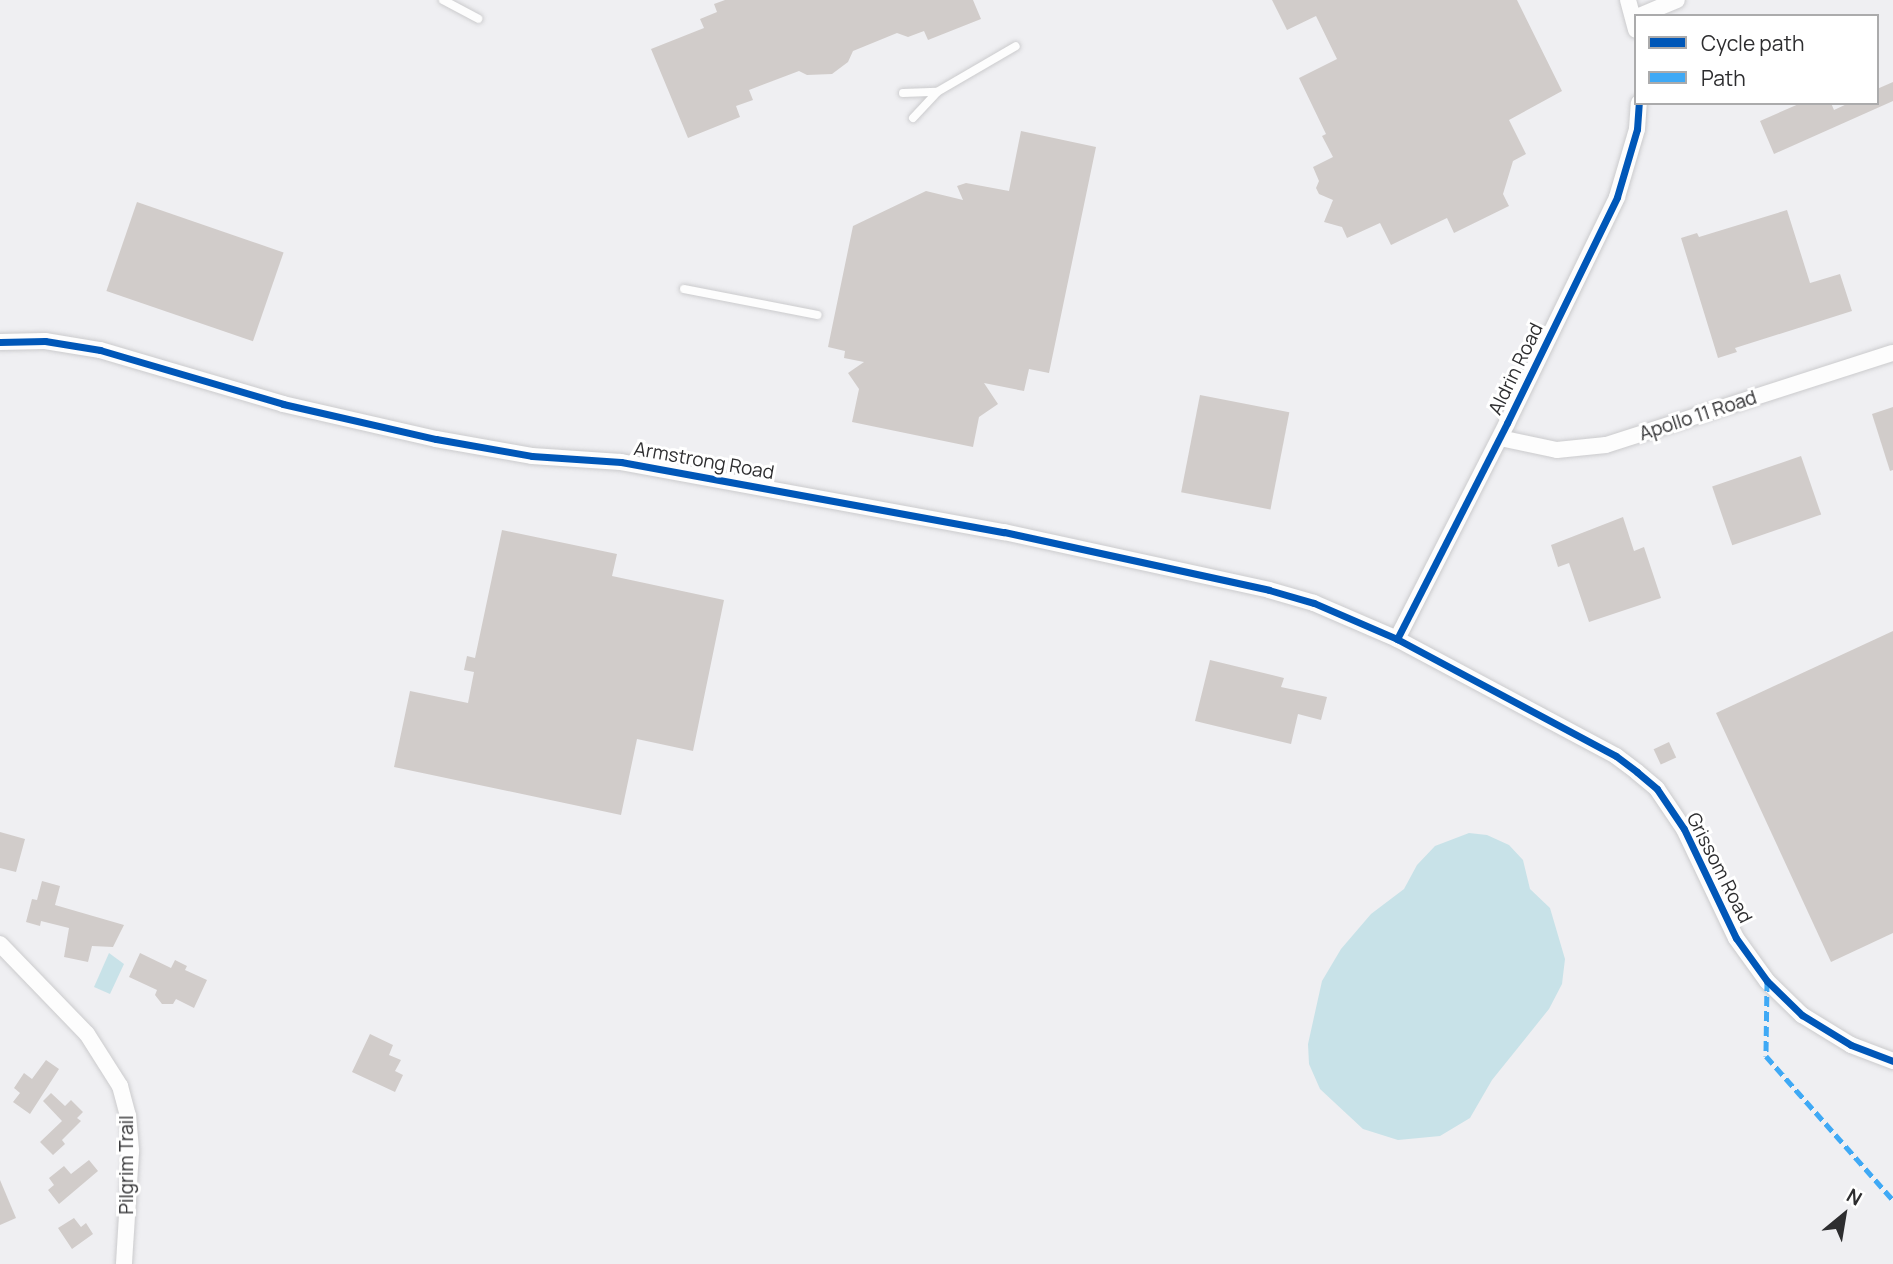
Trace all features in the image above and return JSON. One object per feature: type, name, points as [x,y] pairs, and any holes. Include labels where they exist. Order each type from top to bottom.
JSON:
[{"type":"street","points":[[1648,14],[1677,0]]},
{"type":"street","name":"Aldrin Road","points":[[1397,639],[1500,438],[1617,197],[1637,129],[1639,105]]},
{"type":"street","name":"Armstrong Road","points":[[0,342],[45,341],[100,350],[284,404],[436,439],[532,456],[621,462],[1004,532],[1269,590],[1327,608],[1397,639]]},
{"type":"street","name":"Apollo 11 Road","points":[[1500,438],[1558,450],[1606,445],[1893,353]]},
{"type":"street","name":"Grissom Road","points":[[1397,639],[1616,756],[1657,789],[1685,829],[1736,937],[1767,981],[1802,1015],[1851,1045],[1893,1061]]},
{"type":"street","name":"Pilgrim Trail","points":[[0,944],[87,1034],[121,1086],[128,1115],[131,1152],[124,1264]]},
{"type":"lane","points":[[443,0],[478,19]]},
{"type":"lane","points":[[913,118],[937,92],[1016,46]]},
{"type":"lane","points":[[903,93],[937,92]]},
{"type":"lane","points":[[684,289],[818,315]]},
{"type":"water","points":[[1469,833],[1487,835],[1509,845],[1523,860],[1530,889],[1550,908],[1565,959],[1562,984],[1549,1009],[1492,1080],[1470,1118],[1440,1136],[1398,1140],[1363,1129],[1320,1089],[1309,1064],[1308,1044],[1322,981],[1341,949],[1371,914],[1404,889],[1417,865],[1435,846]]},
{"type":"water","points":[[109,953],[124,964],[110,994],[94,987]]},
{"type":"building","points":[[725,0],[973,0],[981,19],[928,40],[924,31],[908,37],[897,33],[853,51],[848,62],[832,74],[807,75],[799,71],[749,90],[753,100],[736,106],[740,117],[688,138],[651,49],[704,28],[700,19],[717,12],[714,4]]},
{"type":"building","points":[[1272,0],[1517,0],[1562,91],[1509,120],[1526,154],[1513,161],[1503,194],[1509,206],[1454,233],[1447,218],[1391,245],[1380,223],[1347,238],[1342,227],[1324,222],[1333,200],[1319,194],[1316,188],[1319,181],[1313,167],[1333,157],[1322,136],[1326,134],[1299,78],[1337,59],[1316,16],[1287,30]]},
{"type":"building","points":[[1893,82],[1893,101],[1774,154],[1760,121],[1796,105],[1832,105],[1834,110],[1845,105],[1879,105],[1879,88]]},
{"type":"building","points":[[1021,131],[1096,147],[1049,373],[1029,369],[1024,391],[984,383],[998,404],[979,417],[973,447],[852,422],[859,389],[848,373],[864,362],[844,358],[845,351],[828,347],[853,226],[926,191],[963,200],[957,186],[966,183],[1009,191]]},
{"type":"building","points":[[137,202],[284,252],[253,341],[106,291]]},
{"type":"building","points":[[1787,210],[1810,283],[1840,274],[1852,311],[1735,348],[1737,352],[1718,358],[1681,238],[1697,233],[1699,237]]},
{"type":"building","points":[[1200,395],[1289,412],[1270,510],[1181,492]]},
{"type":"building","points":[[1893,407],[1893,470],[1890,471],[1872,414]]},
{"type":"building","points":[[1801,456],[1821,515],[1732,545],[1712,487]]},
{"type":"building","points":[[1623,517],[1634,551],[1644,547],[1661,598],[1589,622],[1569,563],[1558,567],[1551,545]]},
{"type":"building","points":[[502,530],[617,554],[612,576],[724,600],[693,751],[637,739],[621,815],[394,767],[410,691],[468,703],[474,672],[464,670],[467,656],[475,658]]},
{"type":"building","points":[[1893,631],[1893,933],[1831,962],[1716,713]]},
{"type":"building","points":[[1210,660],[1284,678],[1281,687],[1327,697],[1321,720],[1298,714],[1291,744],[1195,721]]},
{"type":"building","points":[[1669,742],[1676,757],[1661,765],[1654,749]]},
{"type":"building","points":[[0,832],[25,839],[16,872],[0,868]]},
{"type":"building","points":[[42,881],[60,886],[55,905],[124,925],[113,947],[92,946],[88,962],[64,957],[69,928],[41,921],[40,926],[26,922],[32,899],[37,900]]},
{"type":"building","points":[[140,953],[171,968],[175,960],[187,966],[185,970],[207,980],[194,1008],[176,999],[173,1004],[162,1004],[155,995],[157,990],[129,977]]},
{"type":"building","points":[[370,1034],[393,1045],[389,1055],[401,1060],[395,1071],[403,1075],[395,1092],[352,1072]]},
{"type":"building","points":[[46,1060],[59,1069],[30,1114],[13,1102],[20,1093],[14,1088],[24,1073],[32,1079]]},
{"type":"building","points":[[51,1093],[65,1106],[71,1100],[83,1112],[77,1118],[81,1121],[62,1140],[65,1144],[53,1155],[40,1142],[62,1121],[43,1101]]},
{"type":"building","points":[[89,1160],[98,1171],[59,1204],[48,1190],[54,1185],[49,1178],[64,1166],[71,1174]]},
{"type":"building","points":[[0,1180],[16,1218],[0,1225]]},
{"type":"building","points":[[74,1218],[81,1227],[86,1223],[93,1234],[72,1249],[58,1228]]},
{"type":"marked path","points":[[1767,981],[1766,1056],[1893,1200]]},
{"type":"cycle path","points":[[1397,639],[1507,423],[1617,197],[1637,129],[1639,105]]},
{"type":"cycle path","points":[[0,342],[45,341],[100,350],[283,404],[436,439],[532,456],[621,462],[1004,532],[1269,590],[1314,603],[1397,639],[1616,756],[1637,772],[1657,789],[1684,829],[1736,938],[1767,981],[1802,1015],[1851,1045],[1893,1061]]}]
